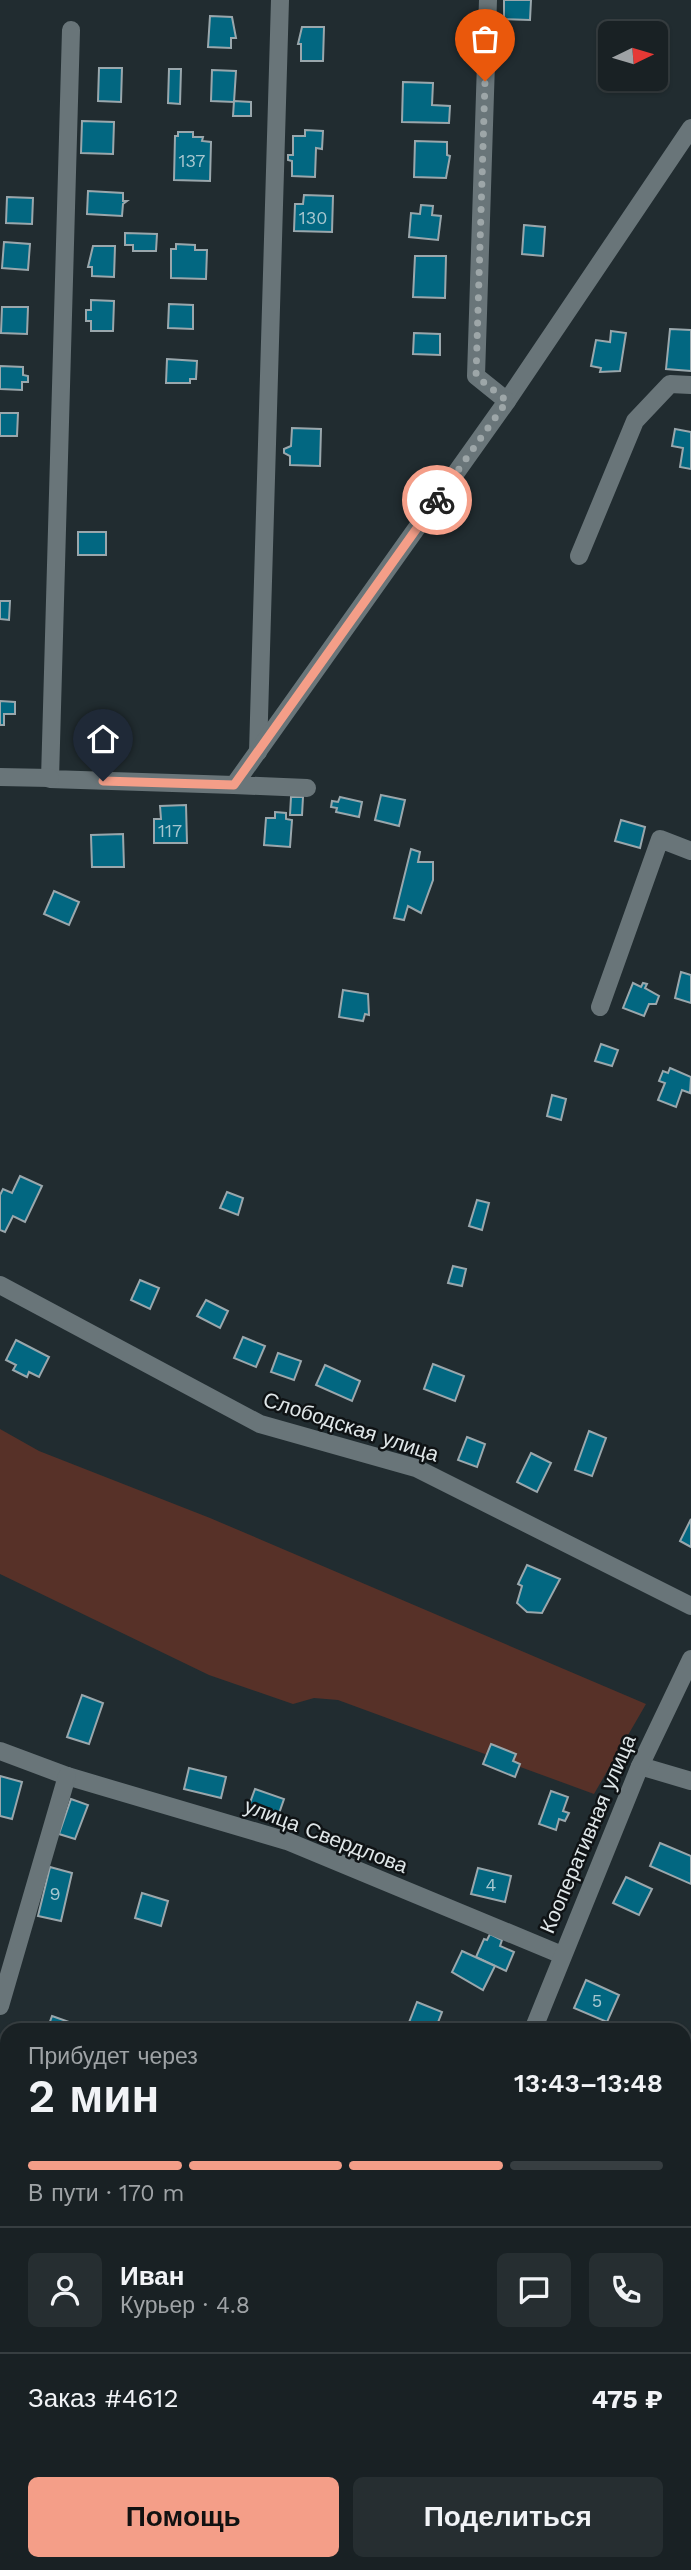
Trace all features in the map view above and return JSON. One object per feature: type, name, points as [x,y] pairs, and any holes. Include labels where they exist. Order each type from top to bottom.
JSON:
[{"type":"street","points":[[258,752],[279,0]]},
{"type":"street","points":[[488,0],[476,376],[507,401]]},
{"type":"street","points":[[50,778],[71,30]]},
{"type":"street","points":[[234,785],[507,401],[691,128]]},
{"type":"street","points":[[579,556],[635,421],[670,384],[691,385]]},
{"type":"street","points":[[0,777],[307,788]]},
{"type":"street","points":[[600,1007],[660,839],[691,851]]},
{"type":"street","name":"Слободская улица","points":[[0,1285],[260,1424],[416,1468],[691,1606]]},
{"type":"street","name":"Кооперативная улица","points":[[536,2023],[640,1766],[691,1659]]},
{"type":"street","name":"улица Свердлова","points":[[0,1751],[67,1776],[287,1840],[562,1955]]},
{"type":"street","points":[[640,1766],[691,1781]]},
{"type":"street","points":[[0,2006],[67,1776]]},
{"type":"shaded area","points":[[0,1429],[39,1451],[210,1518],[646,1704],[594,1794],[338,1700],[314,1698],[293,1704],[209,1675],[0,1574]]},
{"type":"building","points":[[504,0],[531,0],[530,20],[504,19]]},
{"type":"building","points":[[210,16],[232,17],[236,38],[231,38],[231,48],[208,47]]},
{"type":"building","points":[[302,27],[324,27],[323,61],[301,61],[301,44],[298,44]]},
{"type":"building","points":[[99,68],[122,68],[121,102],[98,101]]},
{"type":"building","points":[[169,69],[181,69],[180,104],[168,103]]},
{"type":"building","points":[[212,70],[236,71],[234,102],[211,101]]},
{"type":"building","points":[[403,82],[433,83],[432,105],[450,106],[449,123],[402,122]]},
{"type":"building","points":[[234,101],[251,102],[251,116],[233,116]]},
{"type":"building","points":[[82,121],[114,122],[113,154],[81,153]]},
{"type":"building","points":[[305,130],[323,131],[322,149],[316,148],[315,177],[292,176],[292,161],[288,160],[288,155],[293,155],[293,136],[305,136]]},
{"type":"building","points":[[178,132],[193,132],[193,137],[203,137],[202,141],[211,142],[210,181],[174,180],[175,136],[178,136]]},
{"type":"building","points":[[415,141],[447,142],[447,155],[450,156],[446,178],[414,177]]},
{"type":"building","points":[[88,191],[123,193],[123,201],[127,201],[123,204],[122,216],[87,214]]},
{"type":"building","points":[[304,195],[333,196],[332,232],[294,231],[295,204],[303,204]]},
{"type":"building","points":[[7,197],[33,198],[32,224],[6,223]]},
{"type":"building","points":[[421,205],[433,206],[432,215],[441,216],[438,240],[409,237],[411,213],[420,214]]},
{"type":"building","points":[[524,225],[545,227],[543,256],[522,254]]},
{"type":"building","points":[[125,233],[157,234],[156,251],[133,251],[133,245],[125,245]]},
{"type":"building","points":[[4,242],[30,244],[28,270],[2,268]]},
{"type":"building","points":[[176,244],[195,245],[195,250],[207,250],[206,279],[171,278],[171,249],[176,249]]},
{"type":"building","points":[[93,246],[115,246],[114,277],[92,276],[92,267],[88,267]]},
{"type":"building","points":[[415,256],[446,256],[445,298],[413,297]]},
{"type":"building","points":[[91,300],[114,301],[113,331],[91,331],[91,321],[86,321],[86,310],[91,310]]},
{"type":"building","points":[[169,304],[193,305],[193,329],[168,328]]},
{"type":"building","points":[[2,307],[28,307],[27,334],[1,333]]},
{"type":"building","points":[[670,329],[691,330],[691,371],[666,369]]},
{"type":"building","points":[[611,331],[626,333],[620,371],[600,372],[601,368],[591,366],[596,340],[610,342]]},
{"type":"building","points":[[414,333],[440,334],[440,355],[413,354]]},
{"type":"building","points":[[167,359],[197,361],[196,379],[190,379],[190,383],[166,383]]},
{"type":"building","points":[[0,366],[23,367],[23,375],[28,376],[28,382],[22,382],[22,390],[0,389]]},
{"type":"building","points":[[0,413],[18,413],[17,436],[0,436]]},
{"type":"building","points":[[292,428],[321,429],[320,466],[290,465],[290,456],[284,453],[284,449],[291,446]]},
{"type":"building","points":[[675,429],[691,432],[691,469],[680,467],[683,448],[672,446]]},
{"type":"building","points":[[78,532],[106,532],[106,555],[78,555]]},
{"type":"building","points":[[0,601],[10,601],[9,620],[0,619]]},
{"type":"building","points":[[0,701],[15,702],[15,714],[4,714],[4,725],[0,725]]},
{"type":"building","points":[[381,795],[405,800],[399,826],[375,820]]},
{"type":"building","points":[[291,797],[303,797],[302,815],[290,815]]},
{"type":"building","points":[[340,797],[362,802],[359,817],[336,812],[337,808],[331,807],[332,801],[338,802]]},
{"type":"building","points":[[186,805],[187,843],[154,843],[154,819],[161,819],[160,806]]},
{"type":"building","points":[[275,812],[286,813],[286,819],[292,820],[290,847],[264,845],[266,818],[275,818]]},
{"type":"building","points":[[621,820],[645,827],[640,848],[615,841]]},
{"type":"building","points":[[123,834],[124,867],[92,867],[91,835]]},
{"type":"building","points":[[411,849],[420,852],[418,862],[433,862],[433,880],[421,913],[408,906],[404,920],[394,918]]},
{"type":"building","points":[[54,891],[79,902],[69,925],[44,914]]},
{"type":"building","points":[[681,972],[691,975],[691,1003],[675,998]]},
{"type":"building","points":[[633,983],[641,987],[643,983],[647,984],[645,988],[659,996],[656,1004],[649,1004],[644,1016],[623,1008]]},
{"type":"building","points":[[343,990],[368,994],[369,1015],[365,1014],[363,1021],[339,1017]]},
{"type":"building","points":[[601,1044],[618,1050],[612,1066],[595,1061]]},
{"type":"building","points":[[670,1068],[691,1077],[690,1093],[682,1090],[676,1107],[658,1100],[665,1083],[659,1081],[663,1071],[668,1073]]},
{"type":"building","points":[[552,1095],[566,1099],[561,1120],[547,1116]]},
{"type":"building","points":[[20,1176],[42,1186],[25,1222],[13,1216],[5,1232],[0,1230],[0,1195],[3,1189],[12,1193]]},
{"type":"building","points":[[227,1192],[243,1198],[238,1215],[220,1208]]},
{"type":"building","points":[[477,1200],[489,1203],[482,1230],[469,1226]]},
{"type":"building","points":[[453,1266],[466,1269],[462,1286],[448,1283]]},
{"type":"building","points":[[140,1280],[159,1288],[150,1309],[131,1300]]},
{"type":"building","points":[[206,1300],[228,1311],[220,1328],[197,1316]]},
{"type":"building","points":[[243,1337],[265,1346],[256,1367],[234,1358]]},
{"type":"building","points":[[16,1340],[49,1357],[39,1377],[29,1372],[27,1377],[13,1370],[16,1365],[6,1360]]},
{"type":"building","points":[[278,1353],[301,1361],[294,1380],[271,1372]]},
{"type":"building","points":[[433,1364],[464,1376],[455,1401],[424,1389]]},
{"type":"building","points":[[325,1365],[360,1381],[352,1401],[316,1385]]},
{"type":"building","points":[[589,1431],[606,1438],[592,1476],[575,1470]]},
{"type":"building","points":[[467,1437],[485,1444],[477,1467],[458,1460]]},
{"type":"building","points":[[531,1453],[551,1463],[537,1492],[517,1482]]},
{"type":"building","points":[[691,1519],[691,1547],[680,1541]]},
{"type":"building","points":[[527,1565],[560,1579],[542,1613],[527,1612],[517,1603],[522,1586],[518,1584]]},
{"type":"building","points":[[82,1695],[103,1703],[89,1744],[67,1737]]},
{"type":"building","points":[[491,1744],[516,1754],[513,1761],[520,1764],[515,1777],[483,1764]]},
{"type":"building","points":[[189,1768],[226,1777],[221,1798],[184,1789]]},
{"type":"building","points":[[0,1776],[22,1782],[12,1819],[0,1816]]},
{"type":"building","points":[[255,1789],[284,1799],[276,1822],[247,1811]]},
{"type":"building","points":[[551,1791],[568,1797],[563,1811],[569,1813],[565,1821],[559,1819],[556,1830],[539,1824]]},
{"type":"building","points":[[71,1799],[88,1805],[75,1839],[59,1834]]},
{"type":"building","points":[[660,1843],[691,1856],[691,1884],[650,1866]]},
{"type":"building","points":[[50,1867],[72,1873],[61,1921],[38,1916]]},
{"type":"building","points":[[478,1868],[511,1876],[505,1902],[471,1894]]},
{"type":"building","points":[[626,1877],[652,1889],[639,1915],[613,1903]]},
{"type":"building","points":[[142,1893],[168,1901],[161,1926],[135,1918]]},
{"type":"building","points":[[490,1934],[502,1940],[500,1946],[514,1952],[506,1971],[476,1957],[484,1939],[487,1940]]},
{"type":"building","points":[[462,1951],[495,1966],[483,1990],[452,1972]]},
{"type":"building","points":[[586,1980],[619,1995],[607,2022],[574,2008]]},
{"type":"building","points":[[417,2002],[442,2012],[438,2023],[409,2023]]},
{"type":"building","points":[[52,2016],[72,2023],[50,2023]]},
{"type":"way so far","points":[[437,500],[507,401],[476,376],[485,81]]},
{"type":"route","points":[[103,781],[234,785],[437,500]]}]
